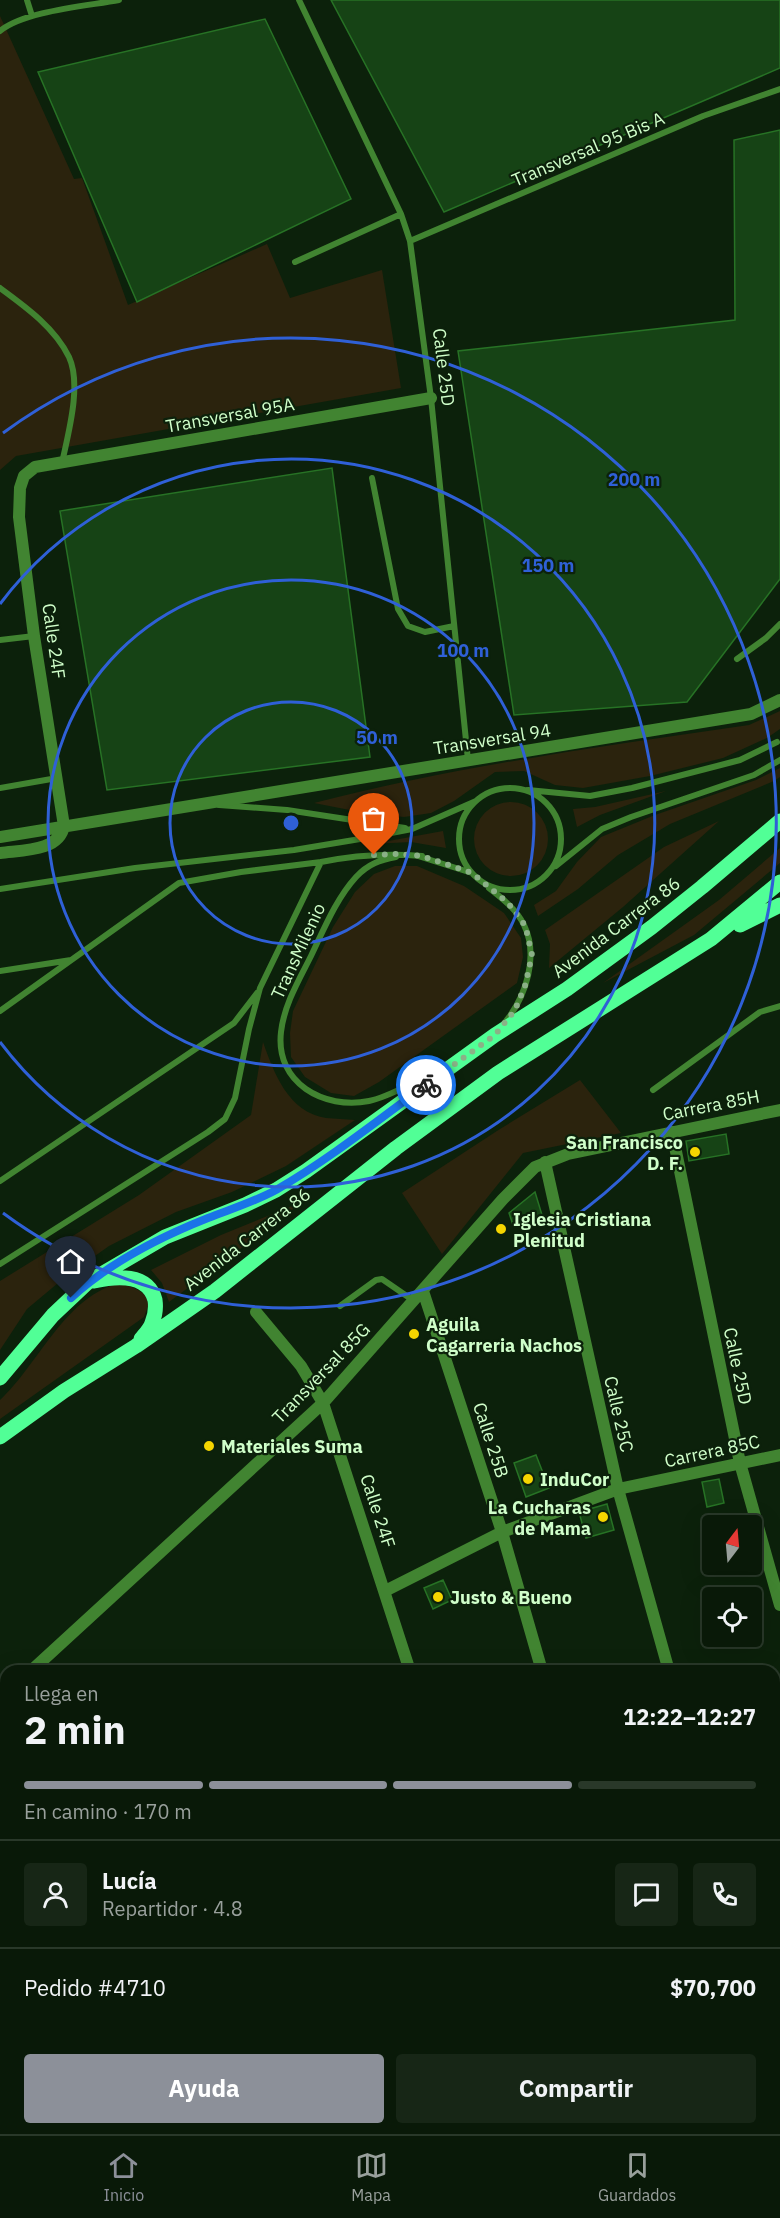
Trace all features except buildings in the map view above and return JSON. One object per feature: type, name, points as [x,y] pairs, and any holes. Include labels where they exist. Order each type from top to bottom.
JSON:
[{"type":"main road","name":"Avenida Carrera 86","points":[[0,1378],[53,1315],[88,1282],[165,1237],[276,1190],[348,1142],[495,1035],[567,989],[702,887],[780,821]]},
{"type":"main road","name":"Avenida Carrera 86","points":[[0,1437],[64,1391],[136,1346],[243,1270],[378,1162],[498,1073],[711,939],[780,882]]},
{"type":"main road","points":[[711,939],[780,905]]},
{"type":"main road","points":[[88,1282],[127,1278],[144,1283],[151,1291],[156,1307],[152,1323],[136,1346]]},
{"type":"street","name":"Transversal 95A","points":[[35,467],[430,398]]},
{"type":"street","name":"Calle 24F","points":[[35,467],[24,476],[22,482],[19,517],[34,636],[64,826]]},
{"type":"street","name":"Transversal 94","points":[[0,837],[751,714],[780,700]]},
{"type":"street","points":[[0,853],[46,846],[56,842],[61,837],[64,826]]},
{"type":"street","name":"Carrera 85H","points":[[545,1162],[568,1154],[780,1110]]},
{"type":"street","name":"Calle 25D","points":[[672,1132],[740,1463],[780,1605]]},
{"type":"street","name":"Transversal 85G","points":[[38,1665],[322,1403],[503,1199],[527,1174],[545,1162]]},
{"type":"street","name":"Calle 25C","points":[[545,1162],[618,1489],[667,1665]]},
{"type":"street","name":"Calle 25B","points":[[423,1291],[502,1532],[540,1665]]},
{"type":"street","name":"Calle 24F","points":[[256,1312],[301,1366],[322,1403],[408,1665]]},
{"type":"street","name":"Carrera 85C","points":[[386,1592],[502,1532],[618,1489],[780,1455]]},
{"type":"lane","points":[[27,0],[32,16]]},
{"type":"lane","points":[[0,30],[10,22],[32,16],[119,0]]},
{"type":"lane","name":"Calle 25D","points":[[299,0],[401,214],[410,241],[430,398],[468,761]]},
{"type":"lane","name":"Transversal 95 Bis A","points":[[410,241],[703,116],[780,89]]},
{"type":"lane","points":[[295,262],[401,214]]},
{"type":"lane","points":[[0,288],[26,306],[53,333],[70,358],[74,396],[62,463]]},
{"type":"lane","points":[[372,478],[398,609],[408,626],[424,632],[454,626]]},
{"type":"lane","points":[[736,659],[766,638],[780,624]]},
{"type":"lane","points":[[0,639],[34,636]]},
{"type":"lane","points":[[0,889],[135,868],[294,850],[412,829],[498,790],[590,796],[632,788],[740,760],[777,742]]},
{"type":"lane","points":[[484,883],[501,889],[519,890],[535,884],[602,829],[754,775],[780,760]]},
{"type":"lane","points":[[0,789],[57,778]]},
{"type":"lane","points":[[522,790],[537,796],[550,808],[559,824],[560,849],[558,858],[549,872]]},
{"type":"lane","points":[[476,801],[466,813],[460,828],[459,844],[463,860],[472,873],[508,903],[524,924],[532,955],[525,986],[515,1010],[495,1035]]},
{"type":"lane","points":[[204,804],[287,810],[412,829]]},
{"type":"lane","name":"TransMilenio","points":[[0,1011],[179,883],[241,872],[398,854],[422,856],[472,873]]},
{"type":"lane","name":"TransMilenio","points":[[422,856],[375,861],[357,876],[337,903],[288,1003],[280,1032],[282,1056],[290,1076],[306,1090],[322,1099],[344,1104],[371,1100],[456,1064]]},
{"type":"lane","name":"TransMilenio","points":[[0,1181],[234,1023],[246,1010],[260,988],[321,862]]},
{"type":"lane","name":"TransMilenio","points":[[0,971],[73,959]]},
{"type":"lane","name":"TransMilenio","points":[[0,1264],[225,1119],[235,1098],[260,988]]},
{"type":"lane","points":[[653,1090],[760,1012],[780,1006]]},
{"type":"lane","points":[[340,1306],[376,1280],[382,1279],[414,1301]]},
{"type":"shaded area","points":[[0,16],[74,179],[82,178],[128,305],[267,244],[290,298],[382,270],[401,388],[16,456],[0,470]]},
{"type":"shaded area","points":[[780,711],[780,729],[767,738],[723,758],[650,776],[583,788],[555,785],[524,771],[495,772],[454,801],[431,813],[404,817],[365,813],[314,803],[476,768],[585,749],[749,725]]},
{"type":"shaded area","points":[[780,768],[780,777],[774,781],[670,824],[618,855],[578,889],[538,916],[534,905],[556,891],[577,862],[601,837],[655,815],[756,780]]},
{"type":"shaded area","points":[[666,791],[600,815],[577,827],[573,809],[595,807]]},
{"type":"shaded area","points":[[511,802],[525,805],[537,813],[545,825],[548,839],[545,853],[537,865],[525,873],[511,876],[497,873],[485,865],[477,853],[474,839],[477,825],[485,813],[497,805]]},
{"type":"shaded area","points":[[719,821],[623,907],[549,968],[550,944],[545,930],[664,847]]},
{"type":"shaded area","points":[[443,831],[446,848],[411,842],[372,844]]},
{"type":"shaded area","points":[[780,848],[780,863],[694,935],[603,983],[719,900]]},
{"type":"shaded area","points":[[395,866],[417,866],[464,886],[504,913],[521,938],[523,957],[517,983],[379,1082],[354,1096],[331,1093],[305,1077],[291,1057],[290,1033],[293,1011],[333,927],[355,892],[374,874]]},
{"type":"shaded area","points":[[263,1042],[284,1089],[302,1108],[326,1118],[355,1120],[286,1166],[232,1192],[176,1212],[109,1246],[64,1278],[27,1309],[0,1350],[0,1281],[139,1195],[251,1115]]},
{"type":"shaded area","points":[[580,1080],[621,1133],[523,1153],[442,1254],[402,1193]]},
{"type":"shaded area","points":[[304,1201],[169,1302],[162,1283],[151,1270],[221,1235]]},
{"type":"shaded area","points":[[116,1284],[133,1287],[147,1296],[148,1306],[144,1317],[0,1419],[0,1400],[14,1386],[52,1335],[81,1304],[97,1292]]},
{"type":"way so far","points":[[374,855],[422,856],[472,873],[508,903],[524,924],[532,955],[525,986],[515,1010],[495,1035],[426,1085]]},
{"type":"place","name":"San Francisco D. F.","points":[[695,1152]]},
{"type":"place","name":"Iglesia Cristiana Plenitud","points":[[501,1229]]},
{"type":"place","name":"Aguila Cagarreria Nachos","points":[[414,1334]]},
{"type":"place","name":"Materiales Suma","points":[[209,1446]]},
{"type":"place","name":"InduCor","points":[[528,1479]]},
{"type":"place","name":"La Cucharas de Mama","points":[[603,1517]]},
{"type":"place","name":"Justo & Bueno","points":[[438,1597]]},
{"type":"route","points":[[71,1298],[88,1282],[165,1237],[276,1190],[348,1142],[426,1085]]}]
